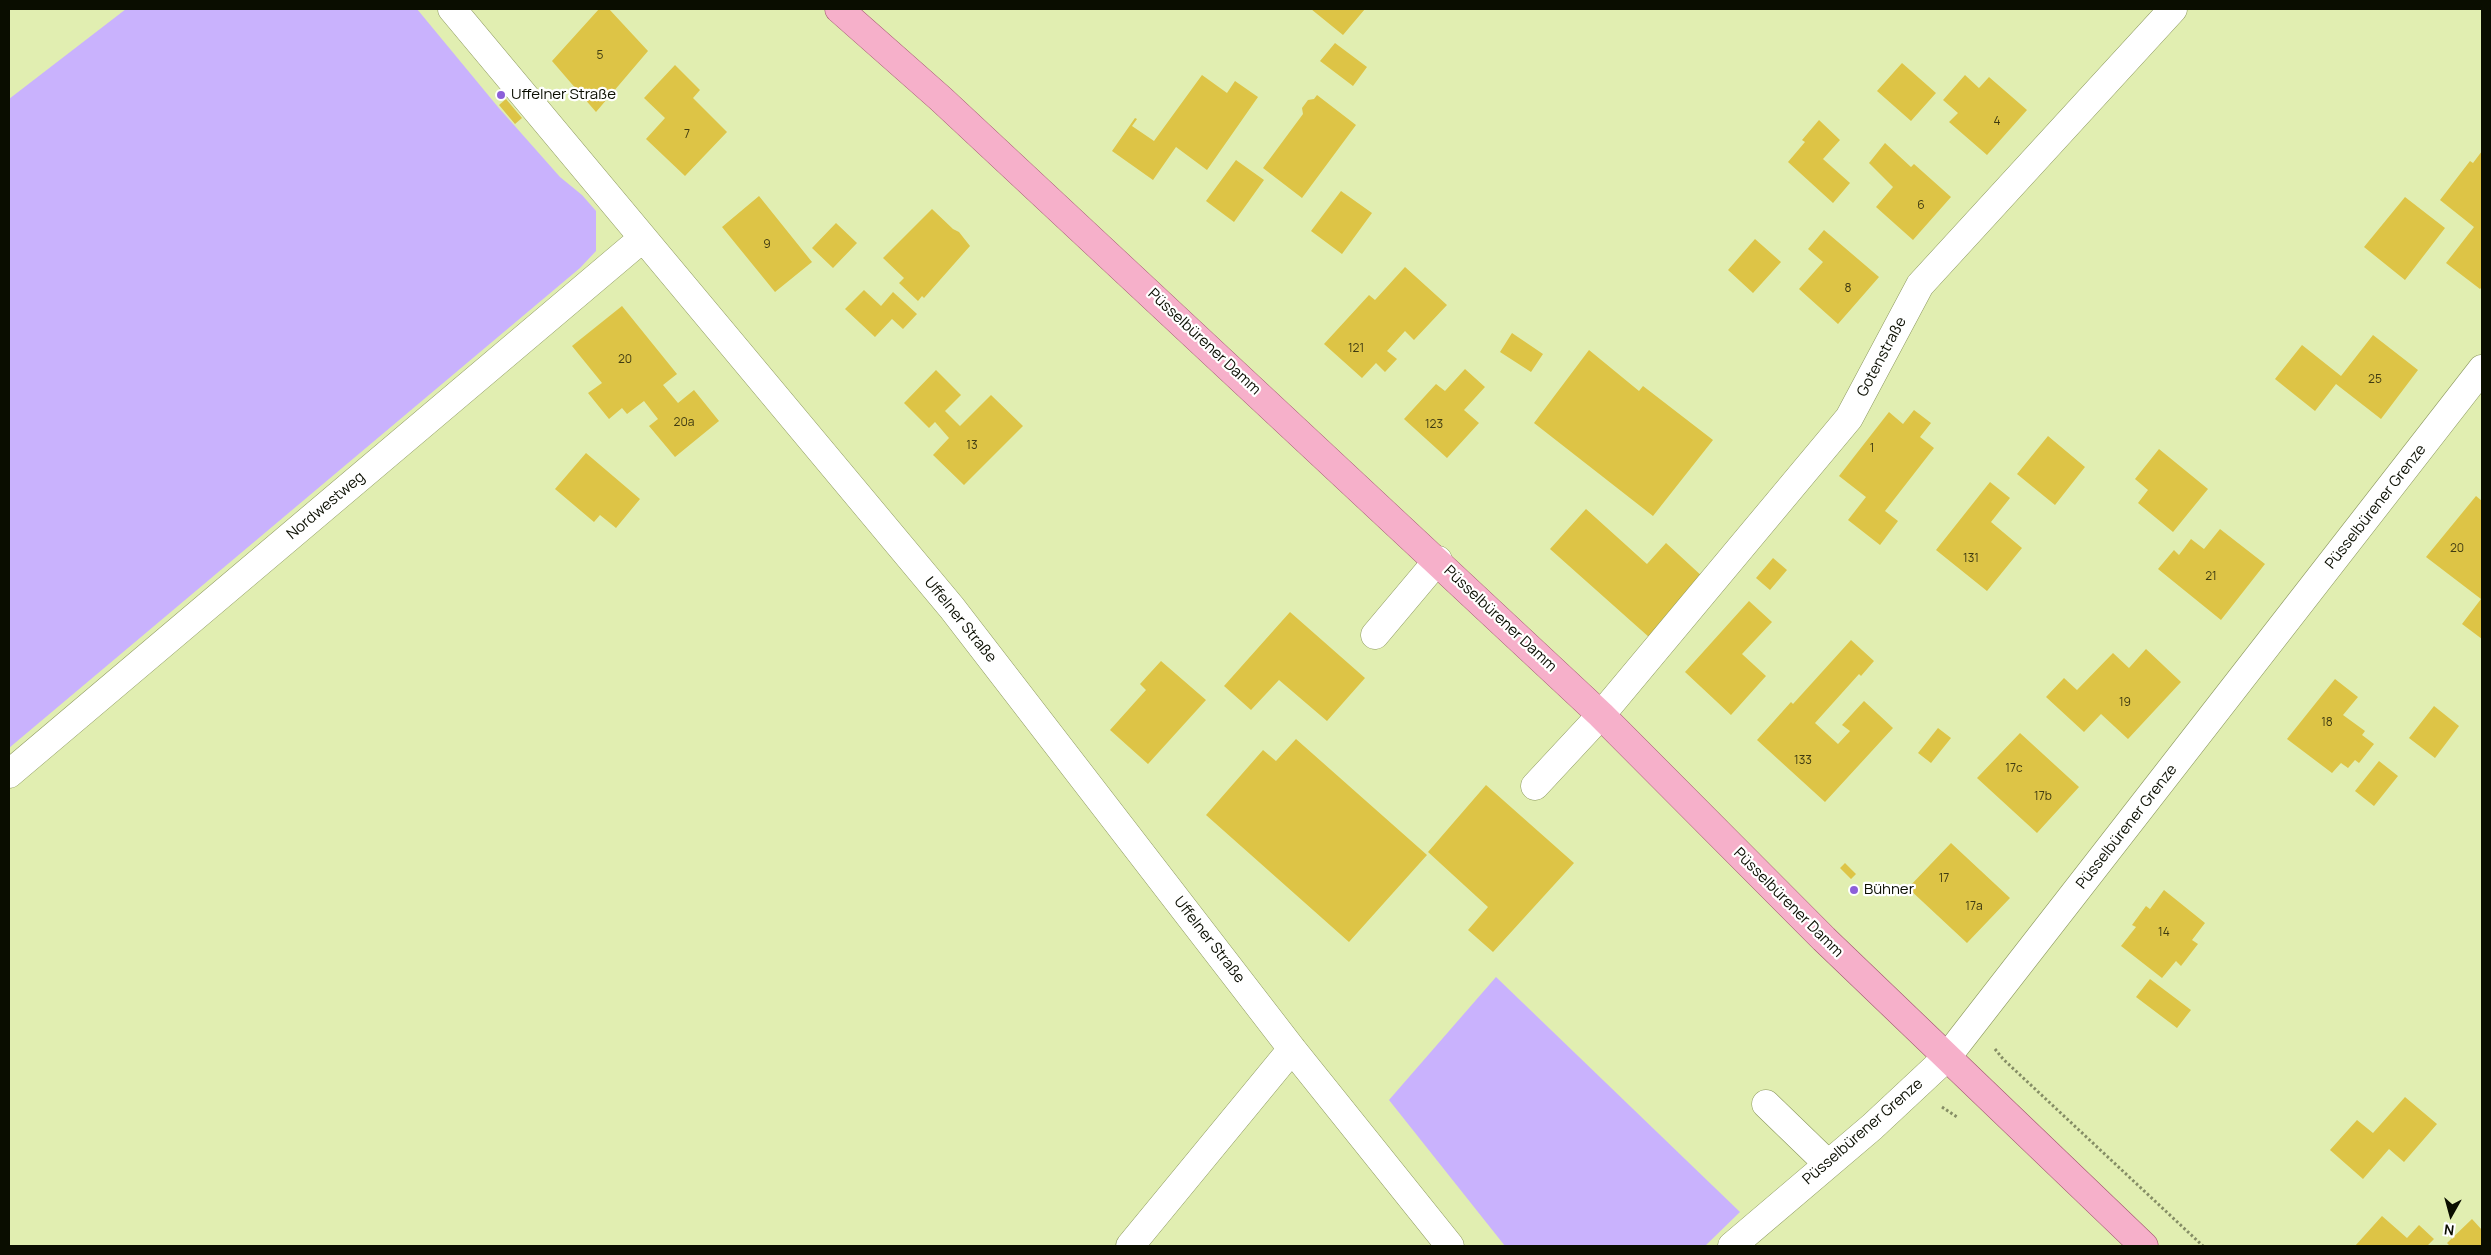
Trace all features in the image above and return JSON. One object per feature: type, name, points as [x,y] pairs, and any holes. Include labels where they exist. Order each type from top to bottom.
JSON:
[{"type":"main road","name":"Püsselbürener Damm","points":[[839,9],[941,98],[1601,714],[1824,939],[2144,1246]]},
{"type":"street","name":"Uffelner Straße","points":[[452,9],[952,608],[1292,1049],[1450,1246]]},
{"type":"street","name":"Gotenstraße","points":[[1534,786],[1601,714],[1849,418],[1920,285],[2173,9]]},
{"type":"street","name":"Nordwestweg","points":[[9,774],[643,238]]},
{"type":"street","name":"Püsselbürener Grenze","points":[[1732,1246],[1828,1164],[1947,1057],[2482,369]]},
{"type":"street","points":[[1375,635],[1438,560]]},
{"type":"street","points":[[1130,1246],[1292,1049]]},
{"type":"street","points":[[1766,1104],[1828,1164]]},
{"type":"path","points":[[1975,1023],[2003,1059],[2203,1246]]},
{"type":"path","points":[[1914,1088],[1960,1120]]},
{"type":"shaded area","points":[[126,9],[417,9],[498,107],[560,177],[582,195],[596,211],[596,251],[580,268],[9,748],[9,99]]},
{"type":"shaded area","points":[[1496,977],[1740,1212],[1705,1246],[1505,1246],[1389,1100]]},
{"type":"building","points":[[599,9],[609,9],[648,51],[596,112],[552,61]]},
{"type":"building","points":[[1311,9],[1365,9],[1343,35]]},
{"type":"building","points":[[1335,43],[1367,67],[1353,86],[1320,61]]},
{"type":"building","points":[[1902,63],[1936,93],[1911,121],[1877,91]]},
{"type":"building","points":[[675,65],[700,90],[693,98],[727,132],[685,176],[646,139],[665,118],[644,98]]},
{"type":"building","points":[[1202,75],[1227,93],[1235,81],[1258,97],[1207,170],[1176,147],[1153,180],[1112,151],[1135,118],[1137,119],[1132,126],[1154,141]]},
{"type":"building","points":[[1965,75],[1979,88],[1989,77],[2027,110],[1987,155],[1949,122],[1958,113],[1943,100]]},
{"type":"building","points":[[1317,95],[1356,125],[1302,198],[1263,168],[1303,114],[1302,108],[1308,100],[1314,99]]},
{"type":"building","points":[[506,99],[522,118],[515,124],[499,105]]},
{"type":"building","points":[[1819,120],[1840,140],[1823,159],[1850,183],[1833,203],[1788,162],[1805,142],[1802,140]]},
{"type":"building","points":[[1885,143],[1911,167],[1914,164],[1951,197],[1913,240],[1876,207],[1893,187],[1869,163]]},
{"type":"building","points":[[2482,151],[2482,287],[2480,289],[2446,263],[2474,227],[2440,200],[2470,161],[2473,163]]},
{"type":"building","points":[[1236,160],[1264,180],[1234,222],[1206,201]]},
{"type":"building","points":[[1341,191],[1372,213],[1342,254],[1311,231]]},
{"type":"building","points":[[759,196],[812,262],[775,292],[722,227]]},
{"type":"building","points":[[2405,197],[2445,228],[2405,280],[2364,247]]},
{"type":"building","points":[[932,209],[953,229],[959,232],[970,246],[924,298],[922,296],[918,301],[899,283],[904,278],[883,258]]},
{"type":"building","points":[[836,223],[857,243],[833,268],[812,248]]},
{"type":"building","points":[[1824,230],[1879,277],[1838,324],[1799,289],[1823,262],[1808,249]]},
{"type":"building","points":[[1755,239],[1781,262],[1753,293],[1728,270]]},
{"type":"building","points":[[1405,267],[1447,305],[1414,340],[1405,331],[1387,351],[1397,359],[1385,372],[1376,363],[1362,378],[1324,344],[1369,295],[1375,300]]},
{"type":"building","points":[[864,290],[881,306],[893,292],[917,314],[903,329],[892,319],[875,337],[845,309]]},
{"type":"building","points":[[622,306],[677,374],[663,385],[678,403],[694,390],[719,421],[675,457],[649,426],[658,419],[644,401],[627,414],[622,408],[609,419],[588,393],[602,383],[572,346]]},
{"type":"building","points":[[1512,333],[1543,354],[1531,372],[1500,352]]},
{"type":"building","points":[[2373,335],[2418,370],[2381,419],[2336,384],[2315,411],[2275,379],[2302,345],[2341,376]]},
{"type":"building","points":[[1589,350],[1639,391],[1643,386],[1713,440],[1653,516],[1534,423]]},
{"type":"building","points":[[1465,369],[1485,387],[1464,410],[1479,423],[1447,458],[1404,419],[1436,384],[1445,391]]},
{"type":"building","points":[[936,370],[961,395],[945,411],[960,426],[991,395],[1023,426],[964,485],[933,455],[949,438],[935,422],[929,428],[904,403]]},
{"type":"building","points":[[1914,410],[1931,423],[1920,437],[1934,448],[1885,511],[1898,521],[1880,545],[1848,520],[1866,497],[1839,476],[1889,412],[1903,424]]},
{"type":"building","points":[[2048,436],[2085,467],[2055,505],[2017,474]]},
{"type":"building","points":[[2159,449],[2208,489],[2173,532],[2138,503],[2148,490],[2135,479]]},
{"type":"building","points":[[586,453],[640,499],[616,528],[600,515],[594,522],[555,489]]},
{"type":"building","points":[[1990,482],[2010,498],[1991,522],[2022,548],[1987,591],[1936,550]]},
{"type":"building","points":[[2476,496],[2482,501],[2482,639],[2462,624],[2481,599],[2426,557]]},
{"type":"building","points":[[1586,509],[1647,564],[1666,543],[1704,578],[1650,638],[1550,549]]},
{"type":"building","points":[[2220,529],[2265,564],[2221,620],[2158,569],[2174,550],[2179,555],[2191,539],[2204,549]]},
{"type":"building","points":[[1773,558],[1787,570],[1770,590],[1756,578]]},
{"type":"building","points":[[1749,601],[1772,622],[1742,654],[1766,676],[1731,715],[1685,672]]},
{"type":"building","points":[[1290,612],[1365,678],[1327,721],[1279,680],[1251,710],[1224,686]]},
{"type":"building","points":[[1851,640],[1874,661],[1861,676],[1859,674],[1815,723],[1838,744],[1850,731],[1842,725],[1864,701],[1893,728],[1825,802],[1757,740],[1791,702],[1793,704]]},
{"type":"building","points":[[2146,649],[2181,682],[2128,739],[2101,714],[2084,732],[2046,697],[2064,678],[2077,690],[2113,653],[2129,668]]},
{"type":"building","points":[[1161,661],[1206,700],[1148,764],[1110,730],[1146,690],[1140,684]]},
{"type":"building","points":[[2335,679],[2358,697],[2343,715],[2365,731],[2362,735],[2374,744],[2359,763],[2355,760],[2348,768],[2341,763],[2332,773],[2287,739]]},
{"type":"building","points":[[2434,706],[2459,726],[2435,758],[2409,738]]},
{"type":"building","points":[[1938,728],[1951,738],[1931,763],[1918,753]]},
{"type":"building","points":[[2020,733],[2079,787],[2037,833],[1977,778]]},
{"type":"building","points":[[1296,739],[1427,855],[1349,942],[1206,815],[1263,750],[1276,761]]},
{"type":"building","points":[[2379,761],[2398,776],[2374,806],[2355,791]]},
{"type":"building","points":[[1486,785],[1574,863],[1493,952],[1468,930],[1488,907],[1428,852]]},
{"type":"building","points":[[1951,843],[2010,898],[1967,943],[1908,888]]},
{"type":"building","points":[[1845,863],[1856,874],[1851,879],[1840,868]]},
{"type":"building","points":[[2164,890],[2205,923],[2192,940],[2198,944],[2181,966],[2176,961],[2162,978],[2121,946],[2136,927],[2132,925],[2146,906],[2150,909]]},
{"type":"building","points":[[2150,979],[2191,1010],[2177,1028],[2136,997]]},
{"type":"building","points":[[2405,1097],[2437,1124],[2404,1162],[2389,1149],[2363,1179],[2330,1150],[2357,1120],[2373,1133]]},
{"type":"building","points":[[2382,1216],[2407,1238],[2419,1225],[2434,1239],[2427,1246],[2355,1246]]},
{"type":"building","points":[[2472,1219],[2482,1230],[2482,1246],[2450,1246],[2447,1243]]},
{"type":"place","name":"Uffelner Straße","points":[[501,95]]},
{"type":"place","name":"Bühner","points":[[1854,890]]}]
